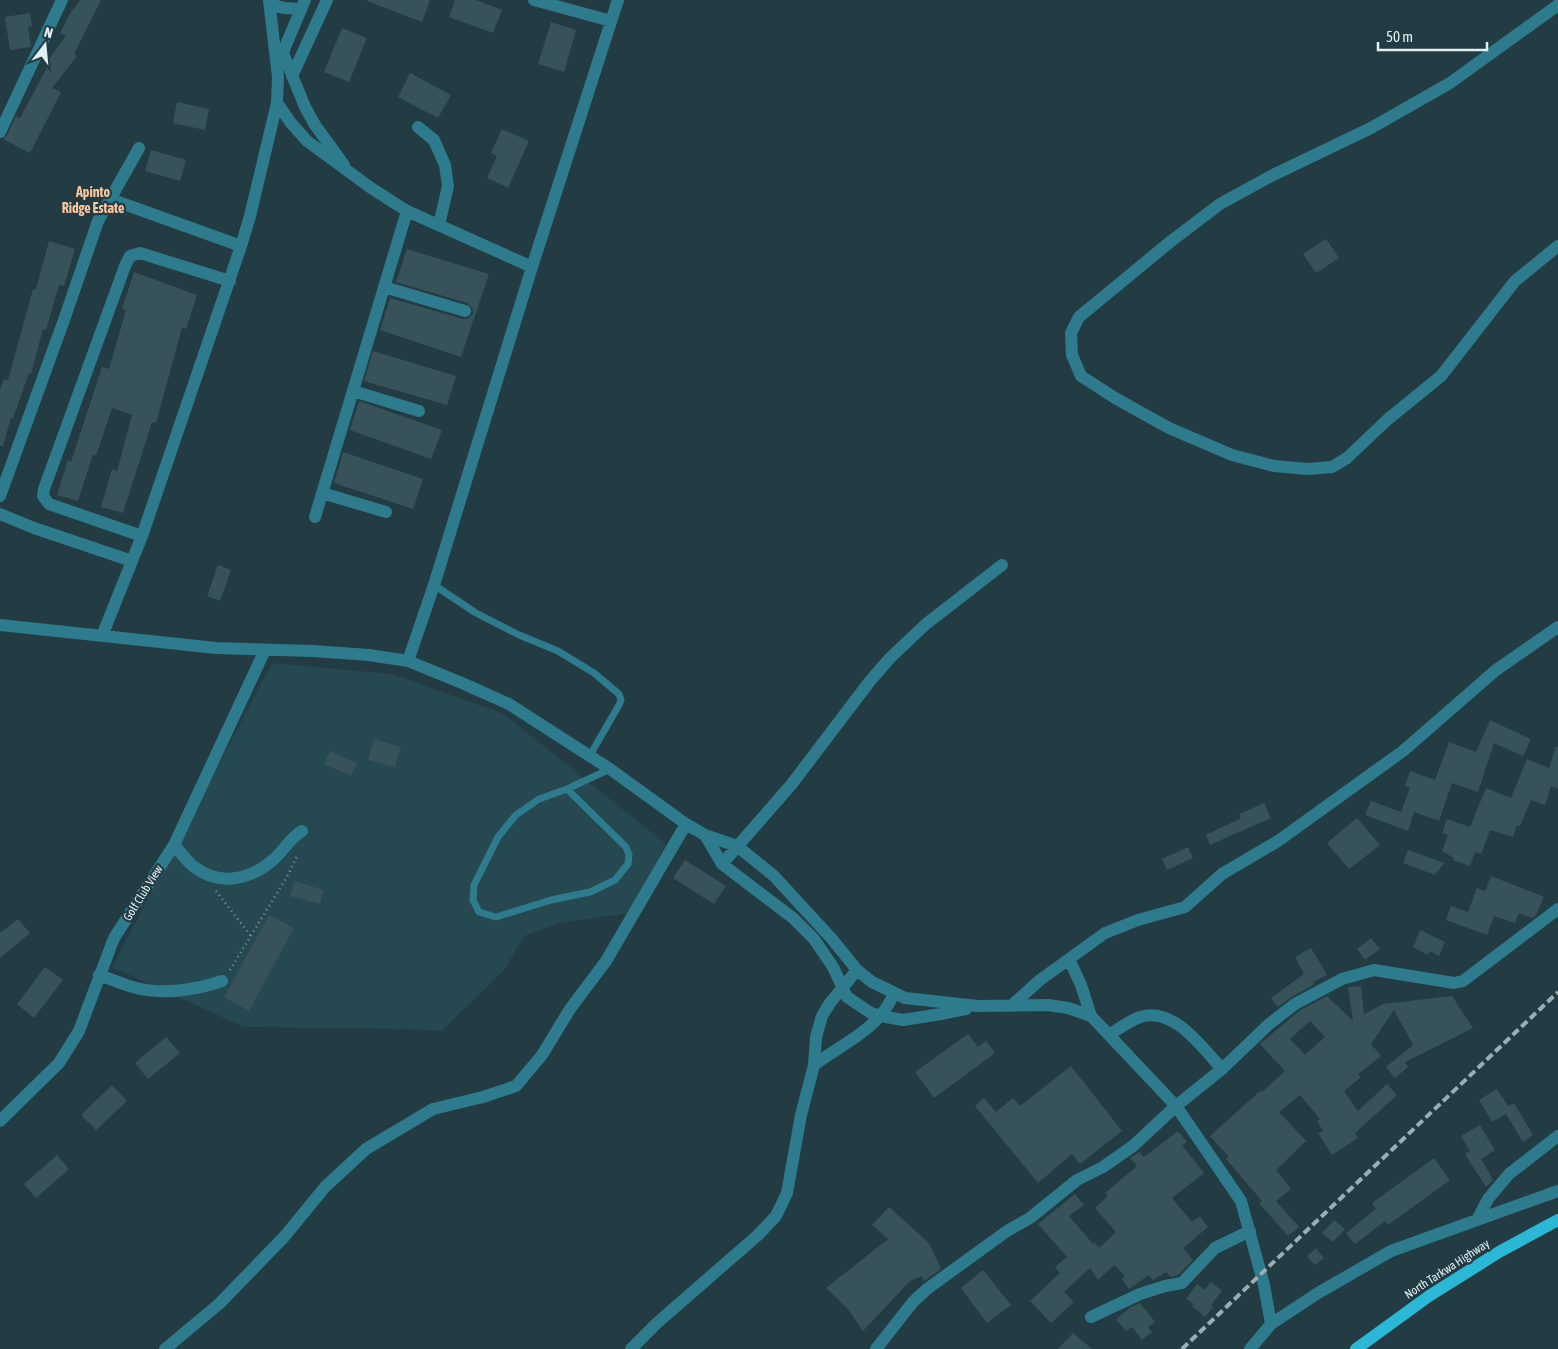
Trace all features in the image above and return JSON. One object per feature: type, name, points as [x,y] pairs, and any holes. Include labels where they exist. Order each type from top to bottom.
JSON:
[{"type":"main road","name":"North Tarkwa Highway","points":[[1356,1349],[1428,1296],[1499,1252],[1558,1220]]},
{"type":"street","points":[[0,132],[62,0]]},
{"type":"street","points":[[292,76],[327,0]]},
{"type":"street","points":[[534,0],[612,21]]},
{"type":"street","points":[[408,661],[618,0]]},
{"type":"street","points":[[102,636],[142,536],[230,281],[250,216],[276,103],[278,85],[269,2],[284,8],[303,5]]},
{"type":"street","points":[[277,66],[303,5]]},
{"type":"street","points":[[1558,5],[1450,83],[1371,128],[1271,176],[1220,204],[1170,242],[1079,317],[1071,333],[1072,355],[1081,376],[1115,398],[1170,428],[1232,455],[1274,466],[1308,469],[1332,467],[1347,458],[1387,420],[1441,376],[1514,281],[1558,246]]},
{"type":"street","points":[[283,53],[305,107],[315,125],[348,172]]},
{"type":"street","points":[[276,103],[307,141],[371,188],[408,211],[532,267]]},
{"type":"street","points":[[418,127],[434,140],[445,165],[448,186],[439,225]]},
{"type":"street","points":[[0,496],[98,221],[139,148]]},
{"type":"street","points":[[110,199],[241,246]]},
{"type":"street","points":[[315,517],[408,211]]},
{"type":"street","points":[[142,536],[50,504],[43,496],[44,489],[124,266],[130,256],[140,253],[230,281]]},
{"type":"street","points":[[384,287],[465,311]]},
{"type":"street","points":[[353,391],[419,411]]},
{"type":"street","points":[[322,493],[386,512]]},
{"type":"street","points":[[0,514],[34,528],[132,561]]},
{"type":"street","points":[[722,864],[791,785],[865,687],[890,658],[926,624],[1002,565]]},
{"type":"street","points":[[0,625],[216,648],[359,654],[408,661],[510,704],[610,769],[705,836],[737,846],[774,876],[832,939],[857,970],[872,982],[905,998],[978,1006],[1048,1005],[1068,1008],[1091,1016]]},
{"type":"street","points":[[1011,1006],[1040,980],[1105,933],[1138,920],[1185,907],[1222,874],[1278,841],[1403,750],[1496,670],[1558,627]]},
{"type":"street","name":"Golf Club View","points":[[0,1121],[59,1063],[79,1030],[114,938],[174,845],[265,650]]},
{"type":"street","points":[[165,1349],[219,1304],[284,1237],[325,1187],[366,1148],[433,1109],[483,1097],[516,1086],[542,1055],[570,1009],[606,961],[686,824]]},
{"type":"street","points":[[174,845],[192,865],[204,873],[228,879],[244,878],[258,872],[302,831]]},
{"type":"street","points":[[705,836],[722,864],[793,918],[814,939],[833,967],[847,997],[871,1012],[880,1016],[903,1020],[978,1006]]},
{"type":"street","points":[[793,918],[801,907]]},
{"type":"street","points":[[876,1349],[913,1302],[927,1289],[1007,1231],[1030,1218],[1076,1180],[1103,1167],[1125,1151],[1222,1068],[1268,1025],[1295,1004],[1342,979],[1374,970],[1454,983],[1463,981],[1558,909]]},
{"type":"street","points":[[1069,959],[1081,985],[1091,1016],[1176,1106],[1241,1201],[1264,1285],[1272,1324]]},
{"type":"street","points":[[631,1349],[657,1323],[776,1216],[787,1193],[801,1115],[814,1064],[816,1037],[822,1016],[830,1003],[857,970]]},
{"type":"street","points":[[99,975],[138,988],[164,991],[205,987],[222,982]]},
{"type":"street","points":[[814,1064],[856,1036],[880,1016],[894,993]]},
{"type":"street","points":[[1109,1035],[1140,1017],[1156,1015],[1172,1019],[1192,1036],[1222,1068]]},
{"type":"street","points":[[1477,1220],[1488,1199],[1509,1174],[1558,1136]]},
{"type":"street","points":[[1250,1349],[1272,1324],[1318,1293],[1391,1251],[1558,1191]]},
{"type":"street","points":[[1090,1317],[1140,1294],[1182,1283],[1215,1248],[1250,1231]]},
{"type":"lane","points":[[434,584],[476,613],[519,635],[558,651],[594,673],[619,694],[621,700],[619,705],[589,757]]},
{"type":"lane","points":[[567,789],[626,847],[628,864],[615,880],[590,892],[551,900],[496,917],[478,912],[473,900],[474,885],[498,837],[516,815],[539,799],[567,789],[610,769]]},
{"type":"path","points":[[222,982],[288,875],[304,836],[302,831]]},
{"type":"path","points":[[204,873],[220,898],[251,936]]},
{"type":"shaded area","points":[[272,663],[392,674],[504,714],[666,844],[629,913],[559,923],[524,936],[504,970],[442,1031],[244,1027],[112,967]]},
{"type":"building","points":[[80,0],[101,0],[74,54],[77,56],[52,88],[61,92],[30,153],[3,139],[7,135],[16,116],[20,118],[48,66],[45,64],[66,36],[60,33],[72,10]]},
{"type":"building","points":[[367,0],[430,0],[422,22]]},
{"type":"building","points":[[455,0],[476,0],[502,10],[493,33],[449,17]]},
{"type":"building","points":[[30,13],[32,26],[28,27],[31,47],[10,50],[5,17]]},
{"type":"building","points":[[551,22],[576,30],[564,72],[538,64]]},
{"type":"building","points":[[342,28],[367,38],[349,82],[324,72]]},
{"type":"building","points":[[410,73],[451,95],[438,118],[398,97]]},
{"type":"building","points":[[177,102],[209,109],[205,130],[173,123]]},
{"type":"building","points":[[502,129],[529,141],[508,188],[487,178],[497,156],[491,153]]},
{"type":"building","points":[[151,150],[186,160],[180,181],[145,171]]},
{"type":"building","points":[[1326,239],[1339,258],[1316,273],[1303,254]]},
{"type":"building","points":[[49,241],[75,249],[64,286],[59,285],[46,330],[43,329],[31,374],[29,373],[13,418],[11,418],[3,446],[0,446],[0,389],[4,379],[8,380],[33,289],[36,289]]},
{"type":"building","points":[[407,249],[489,274],[461,357],[380,330],[390,298],[463,319],[467,319],[473,314],[473,309],[467,303],[396,282]]},
{"type":"building","points":[[134,272],[197,295],[186,329],[182,328],[156,423],[152,422],[123,513],[101,507],[112,469],[117,471],[132,415],[112,408],[96,456],[93,454],[78,501],[57,495],[68,460],[71,462],[102,367],[109,369],[126,310],[122,309]]},
{"type":"building","points":[[373,351],[456,376],[447,405],[364,381]]},
{"type":"building","points":[[359,401],[442,430],[431,459],[350,430]]},
{"type":"building","points":[[343,452],[423,479],[413,509],[334,483]]},
{"type":"building","points":[[218,565],[231,570],[220,601],[207,596]]},
{"type":"building","points":[[1490,720],[1531,739],[1523,756],[1494,743],[1478,792],[1452,783],[1439,821],[1414,812],[1408,831],[1365,815],[1371,801],[1401,812],[1410,788],[1405,786],[1410,771],[1435,780],[1449,742],[1476,752]]},
{"type":"building","points":[[374,739],[401,747],[395,767],[368,760]]},
{"type":"building","points":[[1556,747],[1558,747],[1558,789],[1551,786],[1545,805],[1531,800],[1520,826],[1517,825],[1513,837],[1490,830],[1481,854],[1475,852],[1470,866],[1453,860],[1454,858],[1442,851],[1448,835],[1442,833],[1447,819],[1470,827],[1486,788],[1511,798],[1527,759],[1549,768]]},
{"type":"building","points":[[330,751],[357,763],[351,776],[324,764]]},
{"type":"building","points":[[1264,803],[1271,818],[1210,845],[1206,835],[1241,818],[1239,814]]},
{"type":"building","points":[[1357,818],[1380,845],[1349,869],[1327,843]]},
{"type":"building","points":[[1188,847],[1193,858],[1167,870],[1162,859]]},
{"type":"building","points":[[1408,850],[1444,863],[1435,875],[1403,863]]},
{"type":"building","points":[[685,860],[726,886],[714,904],[673,878]]},
{"type":"building","points":[[1491,876],[1544,897],[1536,915],[1532,918],[1519,913],[1515,923],[1494,916],[1487,935],[1446,920],[1451,906],[1468,912],[1477,888],[1485,891]]},
{"type":"building","points":[[294,881],[324,890],[320,904],[290,896]]},
{"type":"building","points":[[269,915],[294,928],[249,1011],[224,997]]},
{"type":"building","points":[[18,919],[30,933],[0,958],[0,933]]},
{"type":"building","points":[[1420,930],[1445,942],[1439,956],[1430,951],[1428,955],[1413,947]]},
{"type":"building","points":[[1371,938],[1380,949],[1365,960],[1357,949]]},
{"type":"building","points":[[1311,948],[1327,975],[1313,982],[1315,984],[1291,997],[1278,1007],[1271,998],[1304,974],[1295,957]]},
{"type":"building","points":[[45,967],[63,980],[34,1018],[17,1004]]},
{"type":"building","points":[[1361,986],[1364,1014],[1383,1004],[1452,996],[1473,1028],[1405,1062],[1408,1067],[1395,1078],[1386,1067],[1413,1045],[1394,1010],[1371,1044],[1381,1056],[1358,1074],[1361,1077],[1344,1091],[1358,1111],[1387,1084],[1397,1095],[1355,1133],[1358,1138],[1332,1155],[1318,1133],[1323,1131],[1317,1121],[1320,1119],[1300,1095],[1279,1112],[1306,1141],[1276,1170],[1291,1189],[1276,1201],[1299,1227],[1288,1236],[1259,1203],[1262,1201],[1226,1159],[1229,1157],[1210,1136],[1285,1071],[1260,1044],[1299,1011],[1327,996],[1353,1021],[1348,987]],"holes":[[[1310,1021],[1325,1037],[1305,1055],[1290,1039]]]},
{"type":"building","points":[[968,1034],[978,1047],[986,1041],[995,1053],[934,1098],[915,1072]]},
{"type":"building","points":[[166,1037],[180,1053],[148,1079],[135,1063]]},
{"type":"building","points":[[1071,1066],[1122,1131],[1080,1164],[1072,1154],[1038,1183],[975,1106],[984,1098],[996,1112],[1013,1098],[1020,1106]]},
{"type":"building","points":[[112,1085],[127,1101],[96,1130],[81,1115]]},
{"type":"building","points":[[1497,1089],[1508,1106],[1514,1103],[1533,1135],[1523,1142],[1506,1114],[1492,1122],[1479,1100]]},
{"type":"building","points":[[1480,1125],[1495,1150],[1481,1159],[1493,1180],[1486,1187],[1465,1154],[1470,1151],[1461,1136]]},
{"type":"building","points":[[1178,1131],[1187,1142],[1182,1145],[1204,1173],[1172,1198],[1192,1222],[1200,1216],[1208,1227],[1183,1248],[1193,1260],[1178,1275],[1171,1277],[1166,1272],[1153,1280],[1149,1275],[1129,1289],[1122,1279],[1125,1276],[1114,1265],[1098,1280],[1090,1268],[1064,1292],[1074,1302],[1051,1323],[1030,1301],[1060,1273],[1055,1267],[1067,1257],[1038,1224],[1075,1194],[1084,1205],[1069,1216],[1093,1244],[1094,1242],[1099,1248],[1116,1232],[1095,1208],[1108,1196],[1105,1193],[1137,1166],[1130,1158],[1139,1152],[1144,1157]]},
{"type":"building","points":[[57,1155],[69,1169],[36,1198],[24,1184]]},
{"type":"building","points":[[1434,1158],[1450,1180],[1388,1225],[1385,1221],[1355,1244],[1346,1233],[1376,1209],[1372,1203]]},
{"type":"building","points":[[889,1207],[929,1243],[941,1269],[924,1281],[922,1276],[910,1281],[863,1331],[847,1308],[826,1288],[888,1239],[872,1225]]},
{"type":"building","points":[[1334,1220],[1345,1229],[1333,1242],[1322,1233]]},
{"type":"building","points":[[1316,1248],[1324,1258],[1315,1265],[1307,1256]]},
{"type":"building","points":[[983,1270],[1011,1305],[987,1323],[961,1288]]},
{"type":"building","points":[[1211,1282],[1222,1291],[1211,1305],[1213,1307],[1205,1317],[1192,1306],[1194,1304],[1186,1299],[1197,1284],[1205,1290]]},
{"type":"building","points":[[1140,1303],[1155,1322],[1148,1327],[1152,1332],[1142,1340],[1132,1327],[1126,1331],[1116,1319],[1131,1307]]},
{"type":"building","points":[[1073,1333],[1092,1349],[1058,1349]]},
{"type":"railway","points":[[1182,1349],[1558,992]]},
{"type":"district","name":"Apinto Ridge Estate","points":[[93,200]]}]
